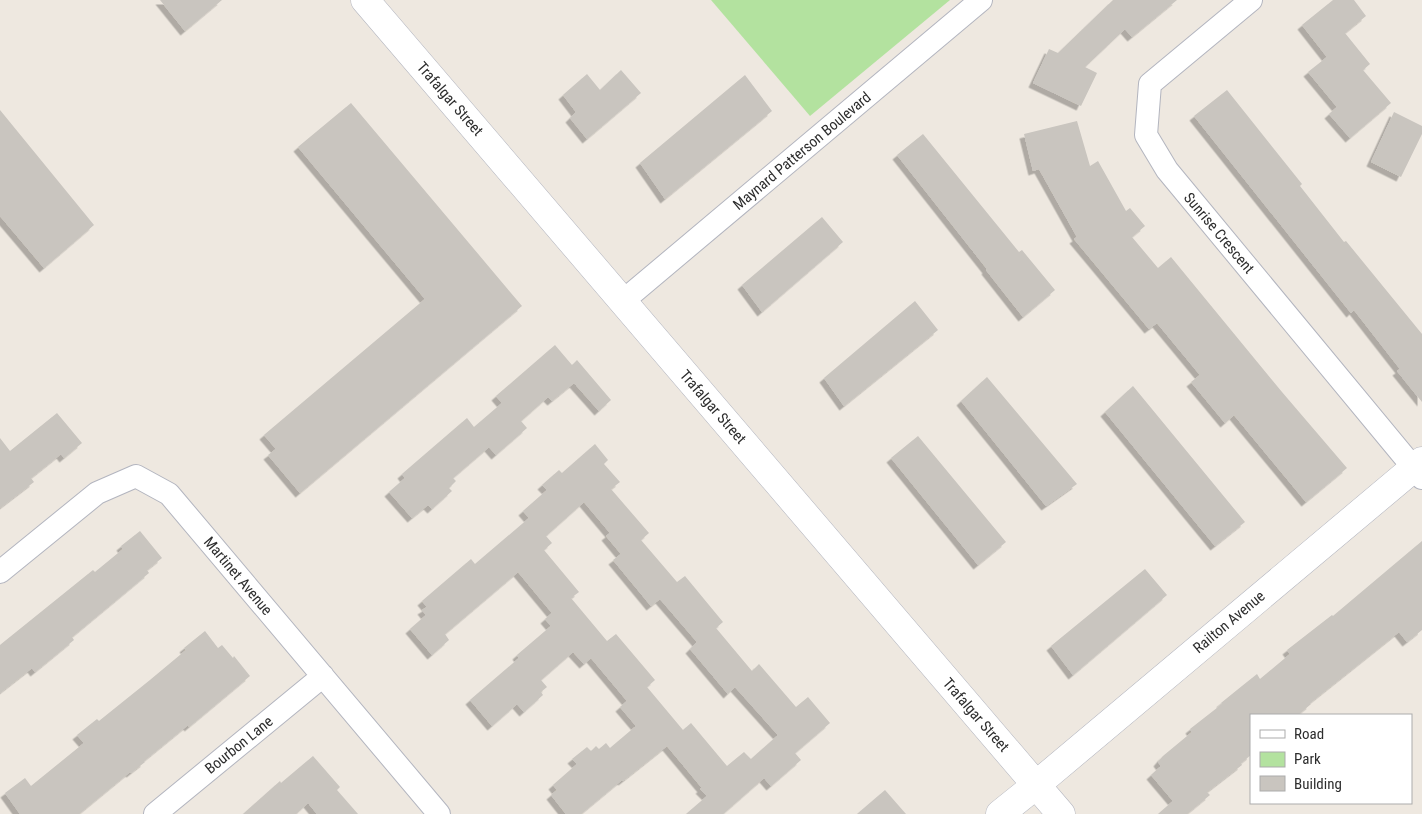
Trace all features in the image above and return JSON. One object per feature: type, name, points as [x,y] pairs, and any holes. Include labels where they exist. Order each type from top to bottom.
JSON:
[{"type":"main road","name":"Trafalgar Street","points":[[365,0],[1061,814]]},
{"type":"main road","name":"Railton Avenue","points":[[1000,814],[1419,468]]},
{"type":"street","name":"Maynard Patterson Boulevard","points":[[623,301],[981,0]]},
{"type":"street","name":"Sunrise Crescent","points":[[1251,0],[1150,84],[1146,135],[1167,170],[1419,468]]},
{"type":"street","name":"Martinet Avenue","points":[[0,572],[97,493],[136,476],[169,494],[440,814]]},
{"type":"street","name":"Bourbon Lane","points":[[155,814],[323,676]]},
{"type":"green space","points":[[711,0],[950,0],[810,116]]},
{"type":"building","points":[[160,0],[222,0],[185,31]]},
{"type":"building","points":[[1113,0],[1177,0],[1132,37],[1125,29],[1085,67],[1097,73],[1081,106],[1033,83],[1049,49],[1058,53]]},
{"type":"building","points":[[1333,0],[1354,0],[1366,16],[1345,33],[1370,64],[1363,70],[1391,103],[1350,138],[1329,114],[1337,107],[1308,72],[1327,57],[1302,25]]},
{"type":"building","points":[[621,70],[641,93],[587,139],[570,118],[576,112],[563,95],[587,74],[600,90]]},
{"type":"building","points":[[745,75],[772,111],[665,199],[640,163]]},
{"type":"building","points":[[1227,90],[1302,184],[1300,186],[1344,242],[1346,241],[1422,334],[1422,402],[1397,371],[1400,369],[1354,310],[1351,313],[1194,116]]},
{"type":"building","points":[[351,103],[522,306],[300,493],[268,455],[276,449],[264,435],[425,299],[298,147]]},
{"type":"building","points":[[0,110],[94,225],[44,268],[0,216]]},
{"type":"building","points":[[1394,112],[1422,126],[1422,134],[1401,177],[1371,162]]},
{"type":"building","points":[[1077,121],[1090,166],[1098,161],[1126,211],[1130,208],[1145,226],[1132,237],[1158,268],[1171,257],[1347,468],[1306,502],[1234,415],[1225,423],[1191,382],[1200,375],[1157,323],[1149,329],[1074,239],[1077,237],[1039,169],[1033,171],[1024,134]]},
{"type":"building","points":[[923,134],[1019,252],[1022,250],[1055,290],[1023,317],[897,155]]},
{"type":"building","points":[[822,217],[843,242],[762,312],[742,285]]},
{"type":"building","points":[[915,301],[938,330],[844,406],[824,378]]},
{"type":"building","points":[[555,345],[572,365],[577,360],[611,400],[599,411],[574,383],[552,401],[548,397],[521,421],[527,428],[496,455],[489,447],[453,478],[456,481],[449,488],[452,491],[432,509],[428,505],[412,518],[389,492],[405,478],[402,474],[467,418],[474,427],[502,403],[496,396]]},
{"type":"building","points":[[987,377],[1077,484],[1046,506],[961,401]]},
{"type":"building","points":[[1133,386],[1245,522],[1215,546],[1105,412]]},
{"type":"building","points":[[57,413],[82,443],[64,458],[61,454],[31,478],[34,482],[0,508],[0,438],[10,451]]},
{"type":"building","points":[[918,436],[1006,542],[978,565],[891,458]]},
{"type":"building","points":[[595,444],[608,460],[604,464],[620,482],[611,489],[649,533],[641,540],[677,582],[685,576],[723,622],[716,628],[752,671],[759,664],[796,707],[808,697],[830,723],[795,753],[801,760],[771,786],[764,778],[723,814],[686,814],[707,796],[667,746],[581,814],[566,814],[551,795],[557,790],[553,785],[577,764],[572,759],[587,747],[591,751],[596,746],[599,749],[606,743],[610,748],[636,726],[620,707],[627,701],[591,658],[584,664],[573,652],[541,680],[547,687],[541,692],[543,695],[524,712],[517,704],[492,726],[470,700],[519,658],[517,655],[551,626],[545,619],[552,613],[518,572],[445,634],[449,640],[432,655],[410,629],[426,615],[422,610],[427,607],[422,601],[471,559],[475,564],[529,518],[523,511],[547,490],[542,485],[559,470],[562,473]],"holes":[[[584,502],[610,533],[606,536],[621,554],[613,560],[651,606],[660,599],[697,642],[690,649],[728,694],[735,687],[778,735],[751,759],[744,752],[727,766],[691,723],[683,730],[647,687],[655,680],[616,634],[607,641],[571,598],[579,592],[544,550],[552,543],[546,536]]]},
{"type":"building","points":[[140,531],[162,558],[147,570],[149,573],[72,637],[74,640],[35,672],[32,668],[0,693],[0,645],[93,570],[95,572],[123,549],[121,546]]},
{"type":"building","points":[[1422,541],[1422,630],[1407,642],[1399,632],[1310,703],[1299,714],[1250,714],[1250,756],[1241,763],[1242,765],[1207,792],[1210,795],[1187,814],[1158,814],[1173,801],[1151,775],[1161,766],[1158,762],[1163,756],[1192,732],[1190,729],[1221,703],[1257,674],[1260,679],[1290,654],[1287,650],[1333,616]]},
{"type":"building","points":[[1145,569],[1167,595],[1073,675],[1051,646]]},
{"type":"building","points":[[205,631],[218,648],[222,645],[233,658],[234,656],[250,676],[79,814],[20,814],[5,793],[25,778],[31,786],[84,743],[77,735],[97,719],[99,721],[150,680],[186,650],[184,648]]},
{"type":"building","points":[[313,756],[340,787],[337,790],[358,814],[317,814],[308,803],[296,814],[243,814],[280,781],[281,783]]},
{"type":"building","points":[[885,790],[906,814],[857,814]]}]
